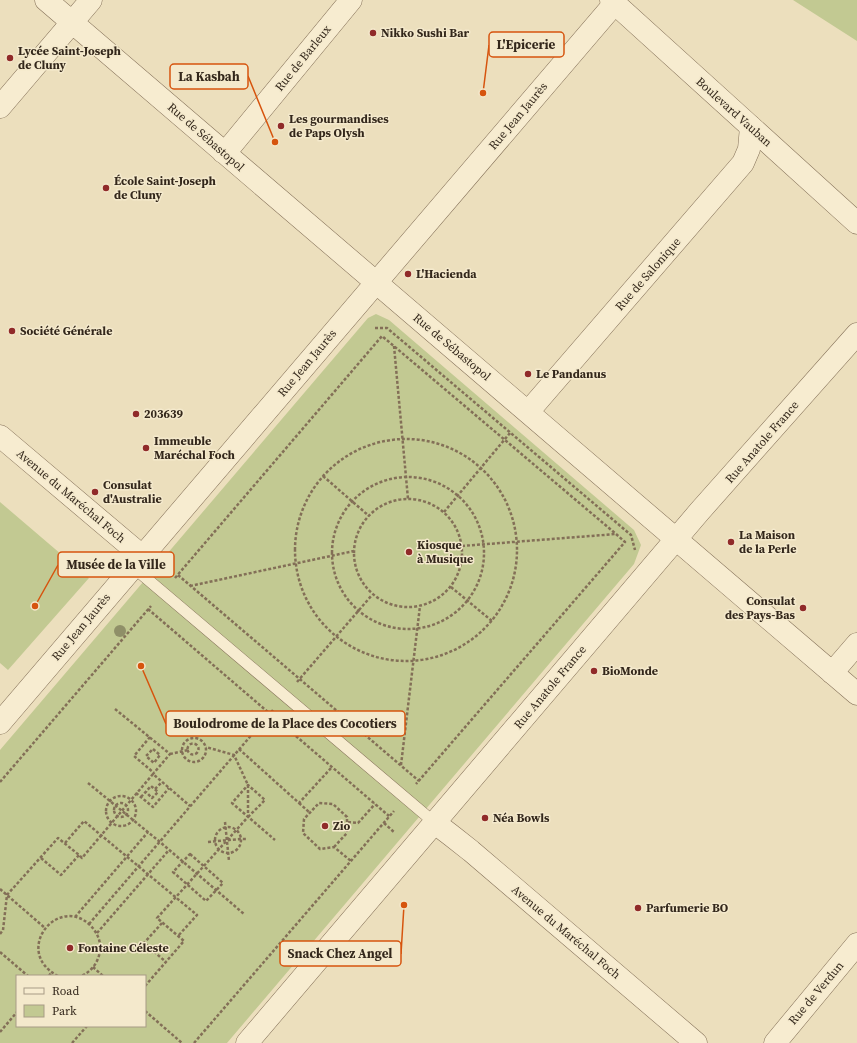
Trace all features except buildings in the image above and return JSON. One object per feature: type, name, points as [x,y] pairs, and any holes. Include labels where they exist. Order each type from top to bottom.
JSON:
[{"type":"street","name":"Rue de Sébastopol","points":[[46,0],[857,694]]},
{"type":"street","points":[[0,107],[91,0]]},
{"type":"street","name":"Rue de Barleux","points":[[223,152],[230,147],[351,0]]},
{"type":"street","name":"Boulevard Vauban","points":[[613,1],[857,223]]},
{"type":"street","name":"Rue Jean Jaurès","points":[[0,723],[376,282],[613,1]]},
{"type":"street","name":"Rue de Salonique","points":[[528,412],[743,163],[749,149],[750,127]]},
{"type":"street","name":"Rue Anatole France","points":[[247,1043],[676,540],[857,334]]},
{"type":"street","name":"Avenue du Maréchal Foch","points":[[0,436],[138,561]]},
{"type":"street","points":[[832,673],[857,644]]},
{"type":"street","name":"Avenue du Maréchal Foch","points":[[435,823],[471,851],[696,1043]]},
{"type":"street","name":"Rue de Verdun","points":[[775,1043],[857,944]]},
{"type":"lane","points":[[138,561],[163,592],[435,823]]},
{"type":"path","points":[[375,328],[387,328],[631,535],[635,551]]},
{"type":"path","points":[[0,782],[382,336],[625,542]]},
{"type":"path","points":[[394,346],[408,499]]},
{"type":"path","points":[[444,512],[510,433]]},
{"type":"path","points":[[402,438],[432,441],[458,450],[481,466],[503,493],[516,525],[518,559],[510,592],[492,622],[470,642],[443,655],[414,661],[386,660],[359,652],[336,637],[316,616],[302,591],[296,564],[296,532],[306,502],[322,476],[346,456],[373,443],[402,438]]},
{"type":"path","points":[[322,476],[369,516]]},
{"type":"path","points":[[406,477],[420,478],[433,482],[457,495],[475,518],[481,532],[484,552],[481,575],[469,598],[446,619],[418,629],[397,629],[376,623],[358,612],[344,596],[335,577],[331,556],[333,536],[341,518],[352,502],[363,492],[376,484],[391,479],[406,477]]},
{"type":"path","points":[[408,499],[421,500],[444,512],[459,533],[462,546],[462,561],[458,575],[451,587],[442,596],[432,602],[407,608],[383,602],[372,595],[363,584],[356,571],[354,556],[355,541],[360,528],[369,516],[380,507],[394,501],[408,499]]},
{"type":"path","points":[[462,546],[616,534]]},
{"type":"path","points":[[190,586],[354,551]]},
{"type":"path","points":[[178,575],[419,781]]},
{"type":"path","points":[[451,587],[492,622]]},
{"type":"path","points":[[89,924],[372,595]]},
{"type":"path","points":[[401,765],[420,606]]},
{"type":"path","points":[[148,609],[389,816]]},
{"type":"path","points":[[115,710],[170,754]]},
{"type":"path","points":[[150,737],[134,756],[190,806]]},
{"type":"path","points":[[188,750],[194,737]]},
{"type":"path","points":[[194,737],[203,741],[206,747],[206,752],[202,759],[195,762],[187,760],[182,754],[182,746],[186,740],[194,737]]},
{"type":"path","points":[[186,740],[191,744],[198,746]]},
{"type":"path","points":[[188,750],[191,754],[195,755],[199,751],[198,746],[203,741]]},
{"type":"path","points":[[156,751],[161,746]]},
{"type":"path","points":[[146,985],[184,941],[158,918],[265,800],[248,785],[234,755],[206,747]]},
{"type":"path","points":[[153,748],[160,754],[157,759],[154,763],[146,756],[153,748]]},
{"type":"path","points":[[239,749],[309,812]]},
{"type":"path","points":[[0,934],[3,930],[7,895],[58,838],[82,858],[170,754],[188,750]]},
{"type":"path","points":[[157,759],[162,763]]},
{"type":"path","points":[[146,766],[151,760]]},
{"type":"path","points":[[299,803],[332,767]]},
{"type":"path","points":[[155,790],[162,782]]},
{"type":"path","points":[[88,783],[244,914]]},
{"type":"path","points":[[248,785],[248,817]]},
{"type":"path","points":[[248,785],[232,803],[275,840]]},
{"type":"path","points":[[141,797],[151,786],[162,796]]},
{"type":"path","points":[[136,793],[153,807],[169,788]]},
{"type":"path","points":[[146,792],[152,798],[158,792]]},
{"type":"path","points":[[122,796],[131,800],[136,807],[135,816],[130,824],[120,826],[111,823],[106,815],[107,805],[110,801],[113,798],[122,796]]},
{"type":"path","points":[[115,806],[122,803],[128,810],[123,817],[117,816]]},
{"type":"path","points":[[319,803],[333,804],[347,817],[347,833],[334,847],[320,849],[303,833],[304,819],[309,812],[319,803]]},
{"type":"path","points":[[348,822],[358,823],[375,804]]},
{"type":"path","points":[[115,806],[114,811],[117,816]]},
{"type":"path","points":[[65,843],[84,821],[101,834],[197,915],[178,936]]},
{"type":"path","points":[[226,822],[229,861]]},
{"type":"path","points":[[384,823],[397,834]]},
{"type":"path","points":[[226,827],[235,829],[238,832],[240,845],[234,852],[228,853],[218,850],[214,841],[218,832],[226,827]]},
{"type":"path","points":[[74,917],[148,832]]},
{"type":"path","points":[[208,842],[247,839]]},
{"type":"path","points":[[334,847],[351,861]]},
{"type":"path","points":[[97,934],[169,850]]},
{"type":"path","points":[[190,854],[223,883],[206,901],[173,872],[183,862],[190,854]]},
{"type":"path","points":[[41,858],[61,875],[79,855]]},
{"type":"path","points":[[0,889],[45,928]]},
{"type":"path","points":[[56,975],[51,973],[44,966],[40,957],[38,946],[40,937],[45,928],[51,922],[66,917],[82,919],[89,924],[97,934],[100,942],[98,960],[93,967],[84,975]]},
{"type":"path","points":[[162,923],[144,943],[166,962]]},
{"type":"path","points":[[0,952],[27,975]]},
{"type":"path","points":[[93,967],[102,975]]},
{"type":"path","points":[[146,1012],[182,1043]]},
{"type":"path","points":[[0,1032],[16,1013]]},
{"type":"path","points":[[72,1043],[85,1027]]},
{"type":"green space","points":[[793,0],[857,0],[857,41]]},
{"type":"green space","points":[[376,314],[389,320],[634,530],[641,545],[634,564],[227,1043],[0,1043],[0,750],[368,318]]},
{"type":"green space","points":[[0,502],[89,578],[8,670],[0,663]]},
{"type":"place","name":"Nikko Sushi Bar","points":[[373,33]]},
{"type":"place","name":"Lycée Saint-Joseph de Cluny","points":[[10,58]]},
{"type":"place","name":"L'Epicerie","points":[[483,93]]},
{"type":"place","name":"Les gourmandises de Paps Olysh","points":[[281,126]]},
{"type":"place","name":"La Kasbah","points":[[275,142]]},
{"type":"place","name":"École Saint-Joseph de Cluny","points":[[106,188]]},
{"type":"place","name":"L'Hacienda","points":[[408,274]]},
{"type":"place","name":"Société Générale","points":[[12,331]]},
{"type":"place","name":"Le Pandanus","points":[[528,374]]},
{"type":"place","name":"203639","points":[[136,414]]},
{"type":"place","name":"Immeuble Maréchal Foch","points":[[146,448]]},
{"type":"place","name":"Consulat d'Australie","points":[[95,492]]},
{"type":"place","name":"La Maison de la Perle","points":[[731,542]]},
{"type":"place","name":"Kiosque à Musique","points":[[409,552]]},
{"type":"place","name":"Musée de la Ville","points":[[35,606]]},
{"type":"place","name":"Consulat des Pays-Bas","points":[[803,608]]},
{"type":"place","name":"Boulodrome de la Place des Cocotiers","points":[[141,666]]},
{"type":"place","name":"BioMonde","points":[[594,671]]},
{"type":"place","name":"Néa Bowls","points":[[485,818]]},
{"type":"place","name":"Zio","points":[[325,826]]},
{"type":"place","name":"Snack Chez Angel","points":[[404,905]]},
{"type":"place","name":"Parfumerie BO","points":[[638,908]]},
{"type":"place","name":"Fontaine Céleste","points":[[70,948]]}]
